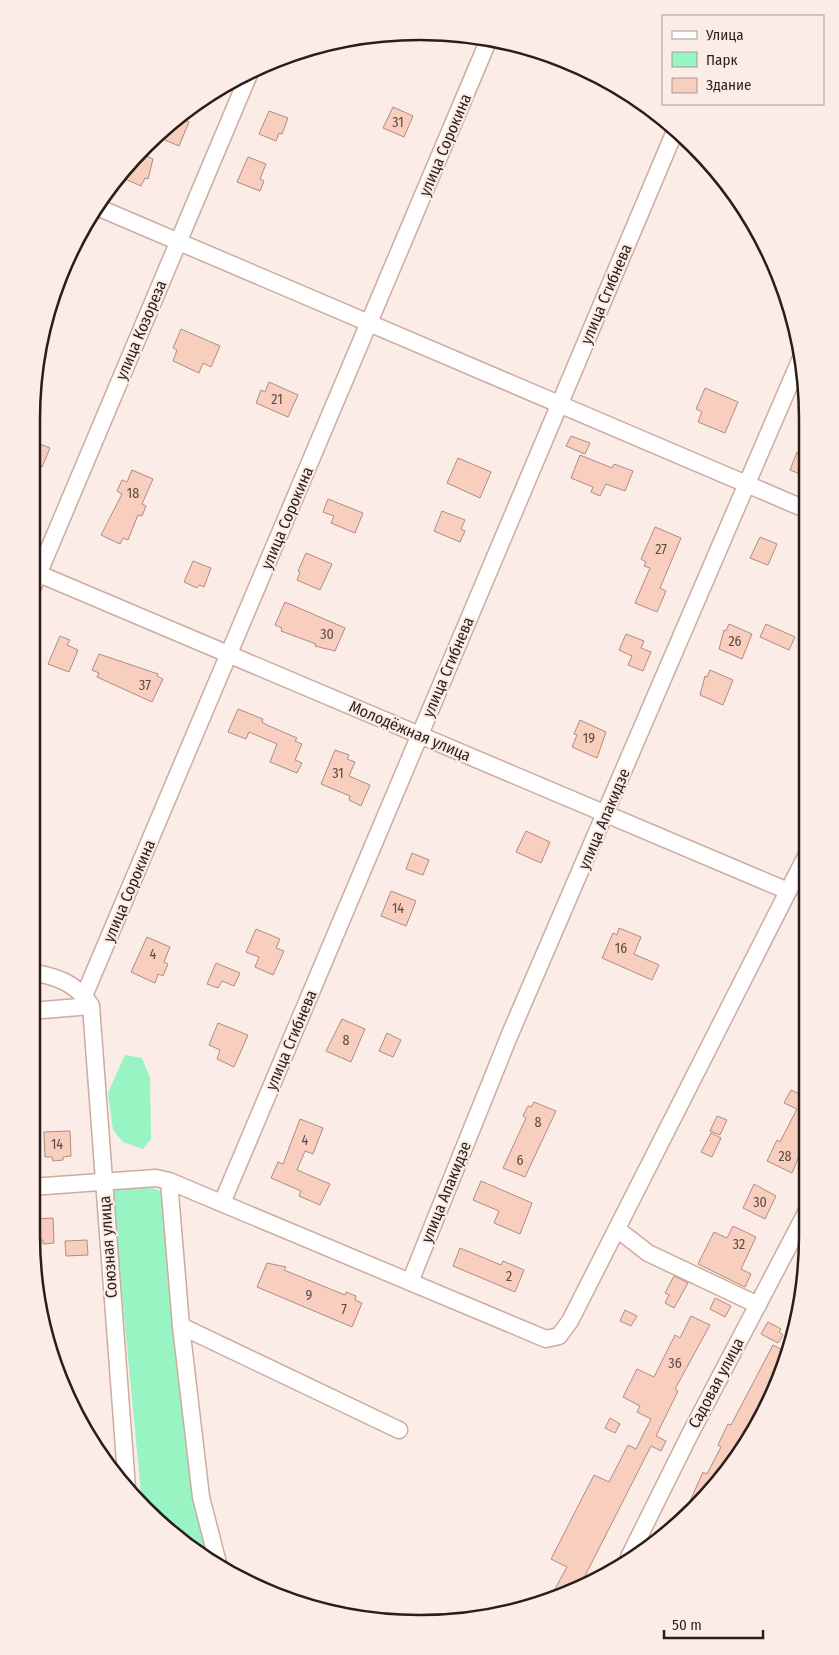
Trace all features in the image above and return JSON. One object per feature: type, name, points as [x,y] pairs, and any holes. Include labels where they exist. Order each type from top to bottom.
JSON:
[{"type":"street","name":"улица Сорокина","points":[[88,1001],[229,654],[486,46]]},
{"type":"street","name":"улица Козореза","points":[[40,564],[246,83]]},
{"type":"street","name":"улица Сгибнева","points":[[222,1203],[673,137]]},
{"type":"street","points":[[103,210],[799,506]]},
{"type":"street","name":"улица Апакидзе","points":[[410,1282],[510,1034],[796,372]]},
{"type":"street","name":"Молодёжная улица","points":[[40,580],[229,654],[606,815],[790,886]]},
{"type":"street","points":[[40,1186],[156,1178],[169,1181],[546,1339],[559,1336],[570,1321],[799,869]]},
{"type":"street","points":[[40,974],[58,978],[81,991],[88,1001],[40,1010]]},
{"type":"street","name":"Союзная улица","points":[[88,1001],[126,1477]]},
{"type":"street","points":[[169,1181],[181,1326],[201,1497],[216,1555]]},
{"type":"street","name":"Садовая улица","points":[[633,1549],[799,1227]]},
{"type":"street","points":[[617,1229],[648,1253],[758,1305]]},
{"type":"street","points":[[181,1326],[399,1430]]},
{"type":"green space","points":[[125,1055],[142,1058],[150,1078],[151,1139],[143,1149],[123,1142],[113,1130],[108,1093]]},
{"type":"green space","points":[[124,1186],[148,1187],[161,1191],[175,1341],[205,1548],[169,1521],[141,1493],[112,1190]]},
{"type":"building","points":[[393,107],[413,116],[404,137],[383,128]]},
{"type":"building","points":[[269,111],[288,118],[282,134],[279,133],[276,141],[259,134]]},
{"type":"building","points":[[185,120],[189,122],[179,146],[163,139]]},
{"type":"building","points":[[146,156],[153,159],[148,179],[145,178],[141,186],[125,179]]},
{"type":"building","points":[[248,157],[266,164],[260,179],[264,181],[260,191],[237,182]]},
{"type":"building","points":[[181,329],[220,346],[211,367],[203,363],[199,373],[173,361],[177,350],[173,348]]},
{"type":"building","points":[[269,382],[298,395],[288,417],[256,403],[261,390],[265,392]]},
{"type":"building","points":[[705,388],[738,402],[725,433],[698,422],[702,412],[696,409]]},
{"type":"building","points":[[571,436],[590,443],[585,454],[566,446]]},
{"type":"building","points":[[40,444],[50,448],[42,467],[40,466]]},
{"type":"building","points":[[797,452],[799,453],[799,474],[790,470]]},
{"type":"building","points":[[580,455],[612,468],[614,464],[633,471],[625,491],[606,484],[600,496],[591,492],[593,487],[571,478]]},
{"type":"building","points":[[458,458],[491,472],[480,498],[447,483]]},
{"type":"building","points":[[132,470],[153,479],[142,504],[146,506],[142,516],[138,515],[128,540],[123,538],[120,544],[101,535],[122,494],[117,491],[122,480],[127,482]]},
{"type":"building","points":[[328,499],[363,513],[355,533],[331,523],[334,516],[323,512]]},
{"type":"building","points":[[442,511],[465,520],[461,529],[465,531],[460,542],[434,531]]},
{"type":"building","points":[[655,527],[681,538],[660,588],[666,591],[657,612],[635,603],[650,568],[644,566],[646,562],[641,559]]},
{"type":"building","points":[[760,537],[777,544],[768,565],[750,558]]},
{"type":"building","points":[[306,553],[332,564],[320,590],[297,580],[300,572],[298,571]]},
{"type":"building","points":[[193,561],[211,568],[204,587],[199,585],[197,588],[184,582]]},
{"type":"building","points":[[285,602],[345,628],[335,651],[315,646],[316,644],[281,631],[282,628],[275,625]]},
{"type":"building","points":[[729,624],[752,634],[742,659],[719,649],[724,630],[726,631]]},
{"type":"building","points":[[766,624],[795,637],[789,650],[760,637]]},
{"type":"building","points":[[626,634],[644,641],[641,648],[651,652],[643,671],[628,665],[632,656],[619,650]]},
{"type":"building","points":[[60,636],[70,640],[67,645],[78,650],[69,672],[48,664]]},
{"type":"building","points":[[99,654],[158,674],[157,676],[163,679],[152,702],[97,677],[99,673],[92,670]]},
{"type":"building","points":[[710,670],[733,680],[723,705],[700,695],[705,676],[707,677]]},
{"type":"building","points":[[238,709],[263,719],[262,722],[267,725],[297,738],[295,741],[302,744],[295,760],[302,763],[297,773],[270,762],[277,744],[249,732],[246,739],[228,732]]},
{"type":"building","points":[[580,720],[606,732],[597,758],[572,747],[577,735],[574,734]]},
{"type":"building","points":[[335,750],[349,755],[347,759],[355,762],[349,776],[370,785],[361,806],[349,800],[350,796],[321,784]]},
{"type":"building","points":[[526,831],[550,842],[541,863],[516,852]]},
{"type":"building","points":[[412,853],[429,860],[423,875],[406,869]]},
{"type":"building","points":[[391,891],[416,901],[406,926],[381,916]]},
{"type":"building","points":[[619,928],[641,937],[634,954],[659,965],[652,980],[602,958],[613,933],[617,935]]},
{"type":"building","points":[[256,929],[280,939],[276,948],[284,951],[273,975],[255,967],[259,957],[246,952]]},
{"type":"building","points":[[147,937],[170,947],[164,962],[168,964],[163,976],[158,974],[155,983],[131,972]]},
{"type":"building","points":[[216,963],[240,973],[234,986],[222,981],[218,988],[207,984]]},
{"type":"building","points":[[342,1019],[365,1029],[351,1062],[326,1051]]},
{"type":"building","points":[[218,1023],[248,1035],[234,1067],[217,1059],[220,1050],[209,1045]]},
{"type":"building","points":[[387,1033],[401,1040],[393,1057],[379,1051]]},
{"type":"building","points":[[791,1090],[799,1094],[799,1156],[792,1173],[767,1161],[777,1140],[780,1142],[797,1109],[784,1103]]},
{"type":"building","points":[[534,1102],[556,1111],[525,1177],[503,1168],[526,1118],[523,1116],[528,1106],[531,1107]]},
{"type":"building","points":[[717,1116],[727,1120],[720,1135],[710,1131]]},
{"type":"building","points":[[300,1119],[323,1128],[313,1154],[305,1151],[297,1170],[330,1184],[320,1205],[299,1196],[301,1191],[271,1178],[278,1162],[283,1164]]},
{"type":"building","points":[[70,1131],[71,1156],[63,1157],[63,1160],[53,1161],[52,1157],[45,1157],[44,1132]]},
{"type":"building","points":[[711,1133],[721,1138],[712,1157],[701,1152]]},
{"type":"building","points":[[481,1181],[532,1203],[520,1234],[494,1223],[499,1211],[473,1200]]},
{"type":"building","points":[[754,1184],[776,1196],[765,1219],[743,1208]]},
{"type":"building","points":[[53,1218],[54,1243],[43,1244],[43,1240],[40,1240],[40,1219]]},
{"type":"building","points":[[733,1226],[756,1237],[741,1269],[751,1274],[745,1287],[698,1264],[714,1232],[727,1238]]},
{"type":"building","points":[[87,1240],[88,1255],[66,1256],[65,1241]]},
{"type":"building","points":[[460,1248],[501,1265],[503,1261],[524,1270],[515,1292],[453,1266]]},
{"type":"building","points":[[267,1263],[286,1267],[284,1270],[345,1295],[346,1292],[356,1296],[355,1300],[362,1303],[352,1327],[257,1287]]},
{"type":"building","points":[[674,1276],[688,1283],[674,1308],[665,1303],[669,1295],[665,1293]]},
{"type":"building","points":[[715,1298],[731,1306],[725,1317],[710,1309]]},
{"type":"building","points":[[625,1310],[637,1316],[631,1326],[620,1321]]},
{"type":"building","points":[[691,1316],[710,1325],[675,1389],[678,1391],[656,1436],[666,1441],[661,1451],[651,1446],[586,1577],[554,1590],[567,1567],[551,1559],[594,1475],[609,1482],[628,1445],[636,1449],[651,1419],[637,1412],[640,1406],[623,1397],[637,1369],[654,1377],[675,1335],[680,1338]]},
{"type":"building","points":[[768,1322],[781,1329],[779,1332],[783,1335],[778,1343],[761,1334]]},
{"type":"building","points":[[773,1345],[781,1349],[770,1381],[748,1425],[721,1467],[689,1503],[703,1472],[707,1474],[721,1447],[718,1445],[728,1424],[731,1425]]},
{"type":"building","points":[[610,1418],[620,1424],[615,1433],[605,1428]]}]
